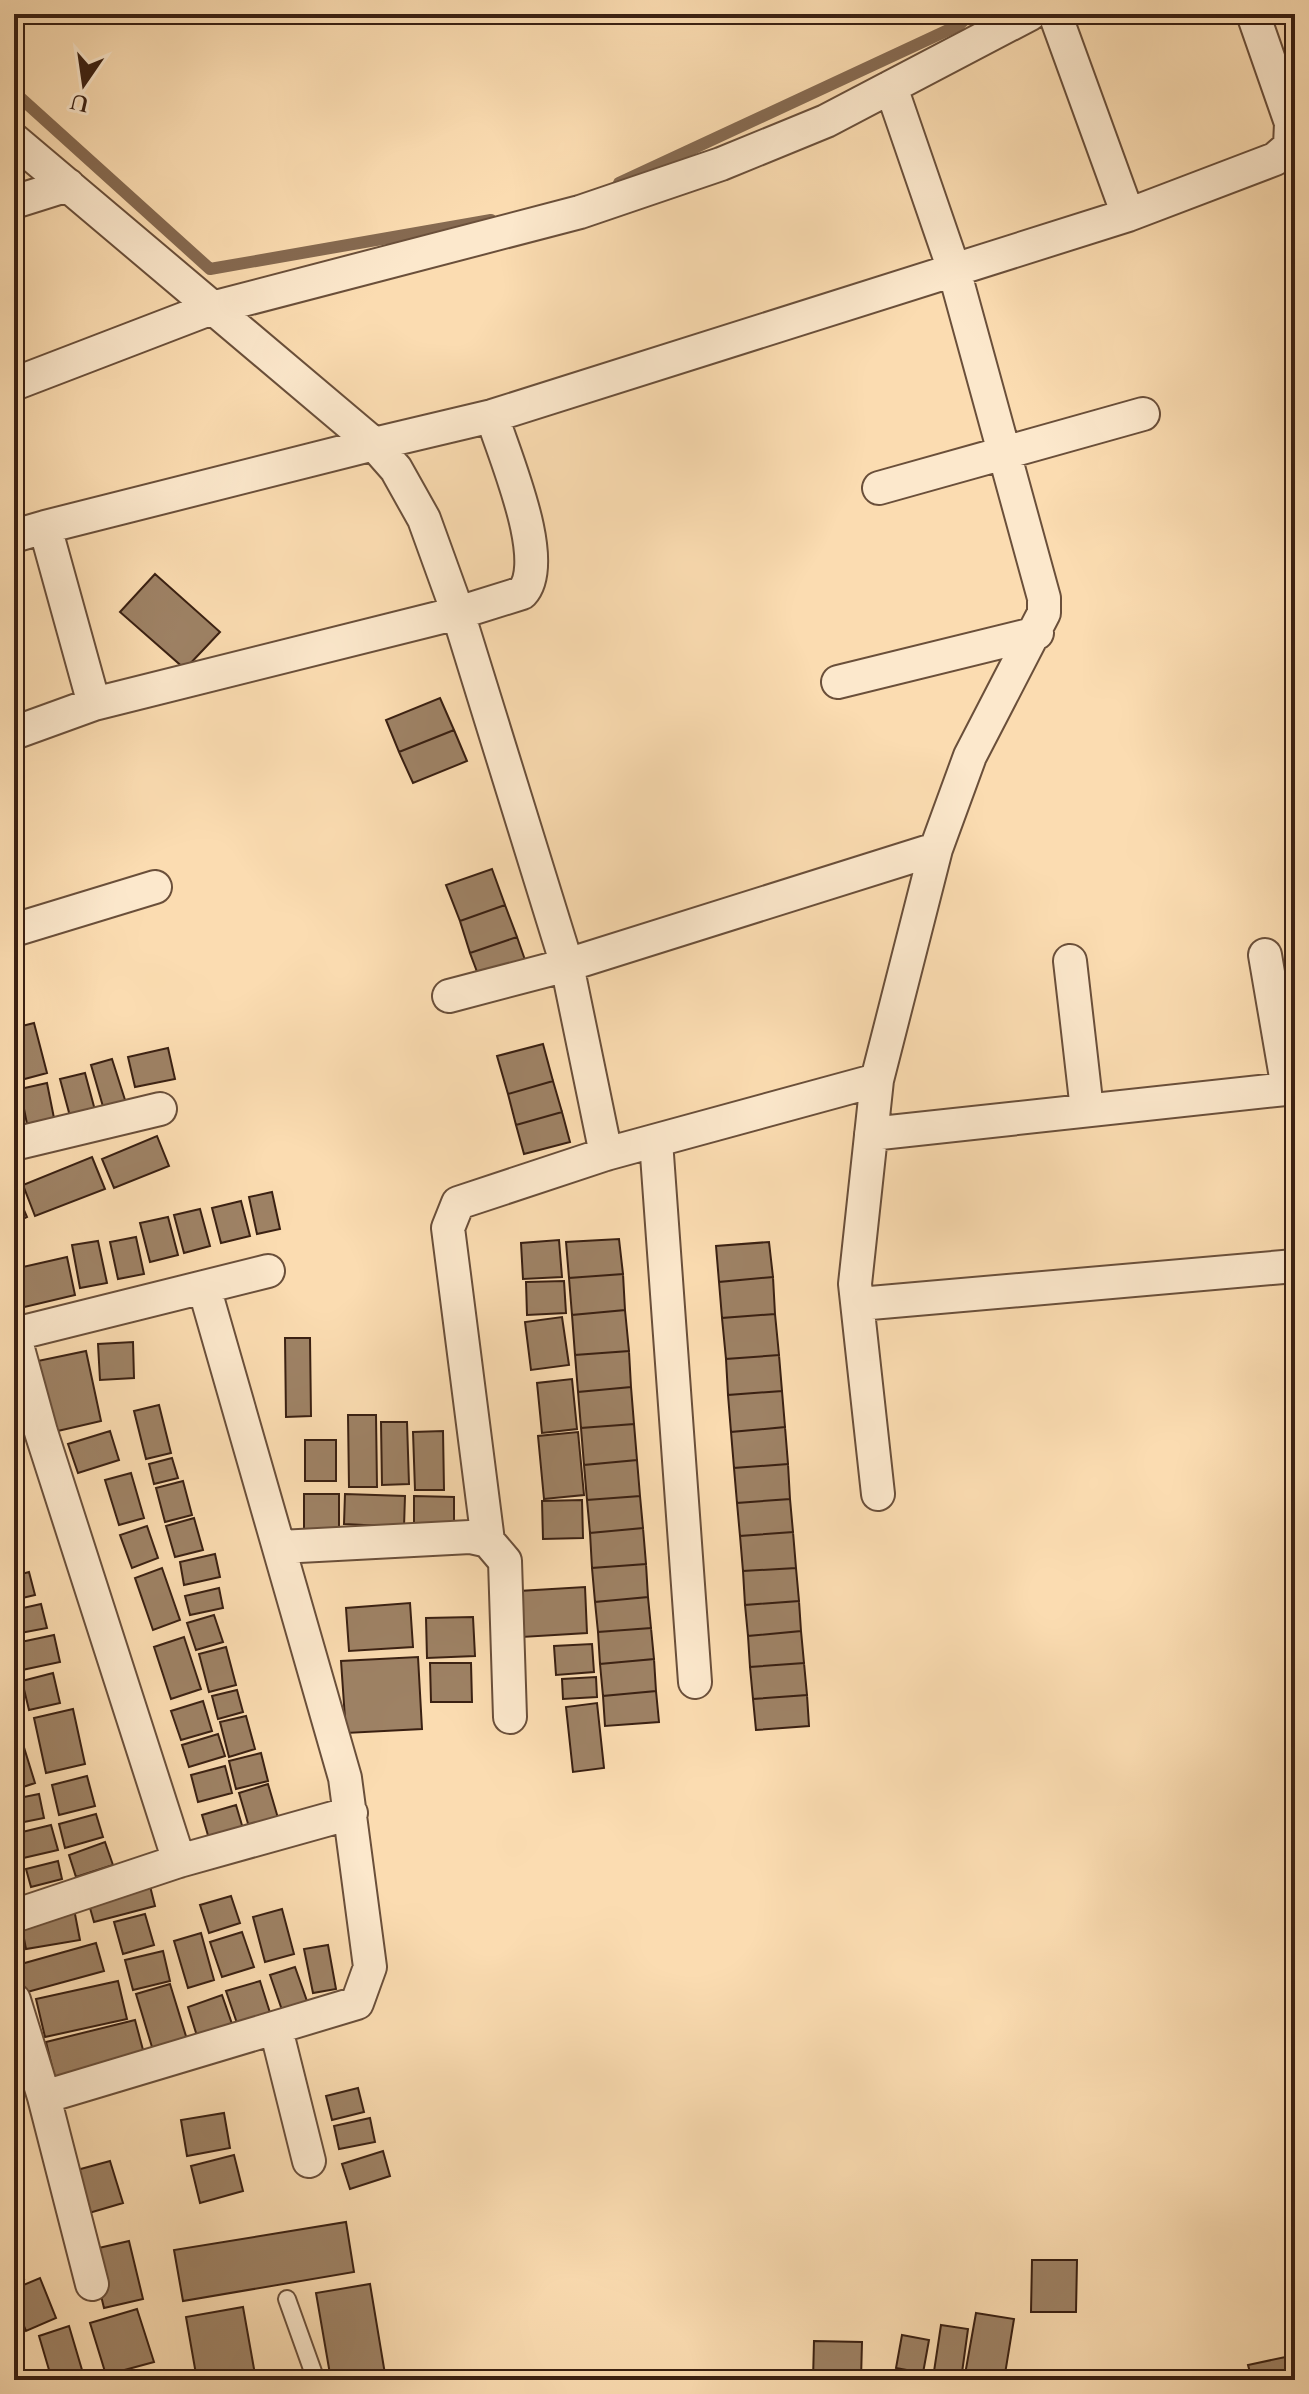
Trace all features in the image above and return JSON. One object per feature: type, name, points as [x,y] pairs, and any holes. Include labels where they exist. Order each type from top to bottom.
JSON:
[{"type":"street","points":[[14,384],[212,308],[580,212],[721,164],[826,121],[1030,14]]},
{"type":"street","points":[[1055,14],[1128,215]]},
{"type":"street","points":[[14,536],[492,416],[1128,215],[1275,159],[1290,146],[1291,123],[1253,14]]},
{"type":"street","points":[[878,1494],[856,1264],[877,1080],[936,849],[970,756],[1037,633],[1044,613],[1044,598],[1001,452],[954,270],[891,87]]},
{"type":"street","points":[[14,140],[374,444],[396,469],[424,519],[458,613],[567,965],[606,1154]]},
{"type":"street","points":[[14,202],[68,185]]},
{"type":"street","points":[[879,488],[1143,414]]},
{"type":"street","points":[[14,733],[94,704],[458,613],[522,593],[532,575],[532,549],[492,416]]},
{"type":"street","points":[[45,527],[94,704]]},
{"type":"street","points":[[838,682],[1037,633]]},
{"type":"street","points":[[449,996],[567,965],[936,849]]},
{"type":"street","points":[[14,930],[155,887]]},
{"type":"street","points":[[871,1134],[1292,1088],[1265,955]]},
{"type":"street","points":[[1070,961],[1087,1110]]},
{"type":"street","points":[[510,1717],[505,1561],[488,1541],[448,1228],[452,1213],[458,1203],[470,1196],[606,1154],[877,1080]]},
{"type":"street","points":[[14,1144],[160,1109]]},
{"type":"street","points":[[656,1141],[695,1682]]},
{"type":"street","points":[[859,1304],[1295,1266]]},
{"type":"street","points":[[179,1861],[41,1432],[15,1334],[268,1271]]},
{"type":"street","points":[[44,2097],[357,2003],[370,1967],[345,1778],[204,1287]]},
{"type":"street","points":[[280,1547],[470,1537],[488,1541]]},
{"type":"street","points":[[14,1916],[179,1861],[351,1813]]},
{"type":"street","points":[[14,2000],[44,2097],[92,2284]]},
{"type":"street","points":[[276,2029],[309,2161]]},
{"type":"lane","points":[[287,2299],[316,2380]]},
{"type":"building","points":[[155,574],[220,632],[185,669],[120,612]]},
{"type":"building","points":[[440,698],[454,730],[399,752],[386,720]]},
{"type":"building","points":[[454,730],[467,761],[413,783],[399,752]]},
{"type":"building","points":[[492,869],[505,905],[460,921],[446,885]]},
{"type":"building","points":[[505,905],[517,937],[470,953],[460,921]]},
{"type":"building","points":[[517,937],[525,960],[479,977],[470,953]]},
{"type":"building","points":[[34,1023],[47,1073],[21,1080],[14,1053],[14,1028]]},
{"type":"building","points":[[543,1044],[553,1081],[508,1094],[497,1056]]},
{"type":"building","points":[[168,1048],[175,1079],[135,1087],[128,1057]]},
{"type":"building","points":[[112,1059],[126,1103],[104,1110],[91,1065]]},
{"type":"building","points":[[85,1073],[96,1114],[71,1120],[60,1079]]},
{"type":"building","points":[[553,1081],[562,1112],[516,1125],[508,1094]]},
{"type":"building","points":[[47,1083],[54,1118],[27,1124],[20,1089]]},
{"type":"building","points":[[562,1112],[570,1142],[524,1154],[516,1125]]},
{"type":"building","points":[[157,1136],[169,1166],[114,1188],[102,1159]]},
{"type":"building","points":[[92,1157],[105,1189],[35,1216],[23,1185]]},
{"type":"building","points":[[14,1187],[27,1217],[14,1223]]},
{"type":"building","points":[[272,1192],[280,1229],[257,1234],[249,1197]]},
{"type":"building","points":[[241,1201],[250,1236],[221,1243],[212,1208]]},
{"type":"building","points":[[200,1209],[210,1246],[184,1253],[174,1215]]},
{"type":"building","points":[[168,1217],[178,1255],[150,1262],[140,1223]]},
{"type":"building","points":[[136,1237],[144,1274],[118,1279],[110,1242]]},
{"type":"building","points":[[619,1239],[623,1274],[569,1278],[566,1242]]},
{"type":"building","points":[[559,1240],[562,1277],[523,1279],[521,1243]]},
{"type":"building","points":[[98,1241],[107,1283],[80,1288],[72,1245]]},
{"type":"building","points":[[769,1242],[773,1277],[719,1282],[716,1246]]},
{"type":"building","points":[[67,1257],[75,1295],[16,1309],[14,1269]]},
{"type":"building","points":[[623,1274],[625,1310],[572,1315],[569,1278]]},
{"type":"building","points":[[773,1277],[775,1314],[722,1318],[719,1282]]},
{"type":"building","points":[[564,1281],[566,1313],[527,1315],[526,1282]]},
{"type":"building","points":[[625,1310],[629,1351],[575,1355],[572,1315]]},
{"type":"building","points":[[775,1314],[779,1355],[726,1359],[722,1318]]},
{"type":"building","points":[[562,1317],[569,1365],[531,1370],[525,1322]]},
{"type":"building","points":[[285,1338],[310,1338],[311,1416],[286,1417]]},
{"type":"building","points":[[133,1342],[134,1378],[100,1380],[98,1344]]},
{"type":"building","points":[[86,1351],[101,1421],[49,1433],[33,1362]]},
{"type":"building","points":[[629,1351],[631,1387],[578,1392],[575,1355]]},
{"type":"building","points":[[779,1355],[782,1391],[728,1395],[726,1359]]},
{"type":"building","points":[[572,1379],[577,1429],[542,1433],[537,1383]]},
{"type":"building","points":[[631,1387],[634,1424],[581,1428],[578,1392]]},
{"type":"building","points":[[782,1391],[785,1427],[731,1432],[728,1395]]},
{"type":"building","points":[[159,1405],[171,1453],[146,1459],[134,1411]]},
{"type":"building","points":[[348,1415],[376,1415],[377,1487],[349,1487]]},
{"type":"building","points":[[381,1422],[407,1422],[409,1484],[382,1485]]},
{"type":"building","points":[[634,1424],[637,1460],[584,1465],[581,1428]]},
{"type":"building","points":[[785,1427],[788,1464],[734,1468],[731,1432]]},
{"type":"building","points":[[110,1431],[119,1460],[78,1473],[68,1444]]},
{"type":"building","points":[[443,1431],[444,1490],[415,1490],[413,1432]]},
{"type":"building","points":[[578,1432],[584,1495],[544,1499],[538,1436]]},
{"type":"building","points":[[305,1440],[336,1440],[336,1481],[305,1481]]},
{"type":"building","points":[[172,1458],[178,1478],[154,1484],[149,1464]]},
{"type":"building","points":[[637,1460],[640,1496],[587,1500],[584,1465]]},
{"type":"building","points":[[788,1464],[790,1499],[737,1503],[734,1468]]},
{"type":"building","points":[[131,1473],[144,1518],[119,1525],[105,1480]]},
{"type":"building","points":[[183,1481],[192,1515],[165,1522],[156,1488]]},
{"type":"building","points":[[304,1494],[339,1494],[339,1537],[304,1537]]},
{"type":"building","points":[[345,1494],[405,1496],[404,1527],[344,1524]]},
{"type":"building","points":[[414,1496],[454,1497],[454,1530],[414,1529]]},
{"type":"building","points":[[640,1496],[643,1528],[590,1533],[587,1500]]},
{"type":"building","points":[[790,1499],[793,1532],[740,1536],[737,1503]]},
{"type":"building","points":[[582,1500],[583,1538],[543,1539],[542,1501]]},
{"type":"building","points":[[194,1518],[203,1550],[175,1557],[166,1526]]},
{"type":"building","points":[[147,1526],[158,1558],[132,1568],[120,1535]]},
{"type":"building","points":[[643,1528],[646,1564],[592,1568],[590,1533]]},
{"type":"building","points":[[793,1532],[796,1568],[743,1571],[740,1536]]},
{"type":"building","points":[[215,1554],[220,1577],[184,1585],[180,1562]]},
{"type":"building","points":[[646,1564],[648,1597],[595,1602],[592,1568]]},
{"type":"building","points":[[162,1568],[180,1620],[153,1630],[135,1578]]},
{"type":"building","points":[[796,1568],[799,1601],[745,1605],[743,1571]]},
{"type":"building","points":[[29,1572],[35,1595],[14,1600],[14,1576]]},
{"type":"building","points":[[585,1587],[587,1633],[522,1637],[519,1591]]},
{"type":"building","points":[[219,1588],[223,1608],[190,1615],[185,1596]]},
{"type":"building","points":[[648,1597],[651,1628],[598,1632],[595,1602]]},
{"type":"building","points":[[799,1601],[801,1631],[748,1636],[745,1605]]},
{"type":"building","points":[[410,1603],[413,1647],[349,1651],[346,1608]]},
{"type":"building","points":[[41,1604],[47,1628],[15,1634],[14,1610]]},
{"type":"building","points":[[214,1615],[223,1642],[196,1650],[187,1623]]},
{"type":"building","points":[[473,1617],[475,1656],[427,1658],[426,1618]]},
{"type":"building","points":[[651,1628],[654,1659],[600,1664],[598,1632]]},
{"type":"building","points":[[801,1631],[804,1663],[750,1667],[748,1636]]},
{"type":"building","points":[[54,1635],[60,1662],[22,1670],[16,1643]]},
{"type":"building","points":[[184,1637],[201,1689],[171,1699],[154,1647]]},
{"type":"building","points":[[592,1644],[594,1672],[556,1675],[554,1646]]},
{"type":"building","points":[[226,1647],[236,1685],[209,1692],[199,1654]]},
{"type":"building","points":[[418,1657],[422,1729],[346,1733],[341,1661]]},
{"type":"building","points":[[654,1659],[656,1691],[603,1696],[600,1664]]},
{"type":"building","points":[[430,1663],[471,1663],[472,1702],[431,1702]]},
{"type":"building","points":[[804,1663],[807,1695],[753,1699],[750,1667]]},
{"type":"building","points":[[53,1673],[60,1703],[29,1710],[22,1681]]},
{"type":"building","points":[[596,1677],[597,1697],[563,1699],[562,1679]]},
{"type":"building","points":[[237,1690],[243,1712],[218,1719],[212,1696]]},
{"type":"building","points":[[656,1691],[659,1722],[605,1726],[603,1696]]},
{"type":"building","points":[[807,1695],[809,1726],[756,1730],[753,1699]]},
{"type":"building","points":[[203,1701],[212,1731],[181,1740],[171,1711]]},
{"type":"building","points":[[597,1703],[604,1768],[573,1772],[566,1707]]},
{"type":"building","points":[[73,1709],[85,1764],[46,1773],[34,1718]]},
{"type":"building","points":[[246,1716],[255,1749],[229,1757],[220,1722]]},
{"type":"building","points":[[18,1728],[35,1783],[14,1790],[14,1729]]},
{"type":"building","points":[[218,1734],[225,1756],[189,1767],[182,1745]]},
{"type":"building","points":[[261,1753],[268,1781],[236,1789],[229,1761]]},
{"type":"building","points":[[225,1766],[232,1793],[198,1802],[191,1775]]},
{"type":"building","points":[[87,1776],[95,1806],[59,1815],[52,1785]]},
{"type":"building","points":[[268,1784],[278,1818],[249,1827],[239,1793]]},
{"type":"building","points":[[39,1794],[44,1818],[14,1824],[14,1799]]},
{"type":"building","points":[[236,1805],[244,1832],[210,1842],[202,1815]]},
{"type":"building","points":[[96,1814],[103,1837],[65,1848],[59,1824]]},
{"type":"building","points":[[51,1825],[58,1850],[19,1859],[14,1834]]},
{"type":"building","points":[[105,1842],[113,1865],[76,1877],[69,1855]]},
{"type":"building","points":[[58,1861],[62,1879],[31,1887],[26,1869]]},
{"type":"building","points":[[148,1878],[155,1906],[94,1922],[86,1894]]},
{"type":"building","points":[[231,1896],[240,1923],[209,1933],[200,1905]]},
{"type":"building","points":[[74,1909],[80,1940],[26,1949],[20,1918]]},
{"type":"building","points":[[282,1909],[294,1954],[265,1962],[253,1917]]},
{"type":"building","points":[[145,1914],[154,1945],[123,1954],[114,1922]]},
{"type":"building","points":[[242,1932],[254,1967],[222,1977],[210,1942]]},
{"type":"building","points":[[201,1933],[214,1980],[188,1988],[174,1941]]},
{"type":"building","points":[[96,1943],[104,1971],[20,1994],[14,1966]]},
{"type":"building","points":[[328,1945],[336,1989],[313,1993],[304,1949]]},
{"type":"building","points":[[163,1951],[170,1981],[133,1990],[125,1960]]},
{"type":"building","points":[[295,1967],[308,2004],[283,2013],[270,1975]]},
{"type":"building","points":[[118,1981],[127,2019],[45,2037],[36,1999]]},
{"type":"building","points":[[260,1981],[272,2019],[239,2029],[226,1991]]},
{"type":"building","points":[[170,1984],[189,2046],[155,2057],[136,1994]]},
{"type":"building","points":[[222,1995],[232,2024],[197,2036],[188,2007]]},
{"type":"building","points":[[135,2020],[146,2061],[56,2083],[46,2042]]},
{"type":"building","points":[[14,2062],[23,2115],[14,2116]]},
{"type":"building","points":[[358,2088],[364,2112],[332,2120],[326,2096]]},
{"type":"building","points":[[224,2113],[230,2148],[187,2156],[181,2120]]},
{"type":"building","points":[[370,2118],[375,2142],[339,2149],[334,2126]]},
{"type":"building","points":[[383,2151],[390,2176],[350,2189],[342,2164]]},
{"type":"building","points":[[234,2155],[243,2191],[200,2203],[191,2166]]},
{"type":"building","points":[[110,2161],[123,2203],[89,2213],[77,2170]]},
{"type":"building","points":[[346,2222],[354,2272],[183,2301],[174,2250]]},
{"type":"building","points":[[129,2241],[143,2299],[104,2308],[90,2250]]},
{"type":"building","points":[[14,2256],[24,2279],[14,2283]]},
{"type":"building","points":[[1032,2260],[1077,2260],[1076,2312],[1031,2312]]},
{"type":"building","points":[[40,2278],[56,2318],[26,2331],[14,2301],[14,2289]]},
{"type":"building","points":[[370,2284],[386,2380],[331,2380],[316,2293]]},
{"type":"building","points":[[243,2307],[256,2380],[197,2380],[186,2317]]},
{"type":"building","points":[[137,2309],[154,2362],[106,2375],[90,2323]]},
{"type":"building","points":[[976,2313],[1014,2319],[1004,2380],[964,2380]]},
{"type":"building","points":[[941,2325],[968,2329],[961,2380],[933,2378]]},
{"type":"building","points":[[69,2326],[85,2380],[52,2380],[39,2336]]},
{"type":"building","points":[[902,2335],[929,2340],[923,2373],[896,2368]]},
{"type":"building","points":[[814,2341],[862,2342],[861,2380],[813,2380]]},
{"type":"building","points":[[1295,2355],[1295,2380],[1252,2380],[1248,2365]]},
{"type":"waterway","points":[[619,183],[959,25],[970,14]]},
{"type":"waterway","points":[[14,92],[210,269],[491,220]]}]
